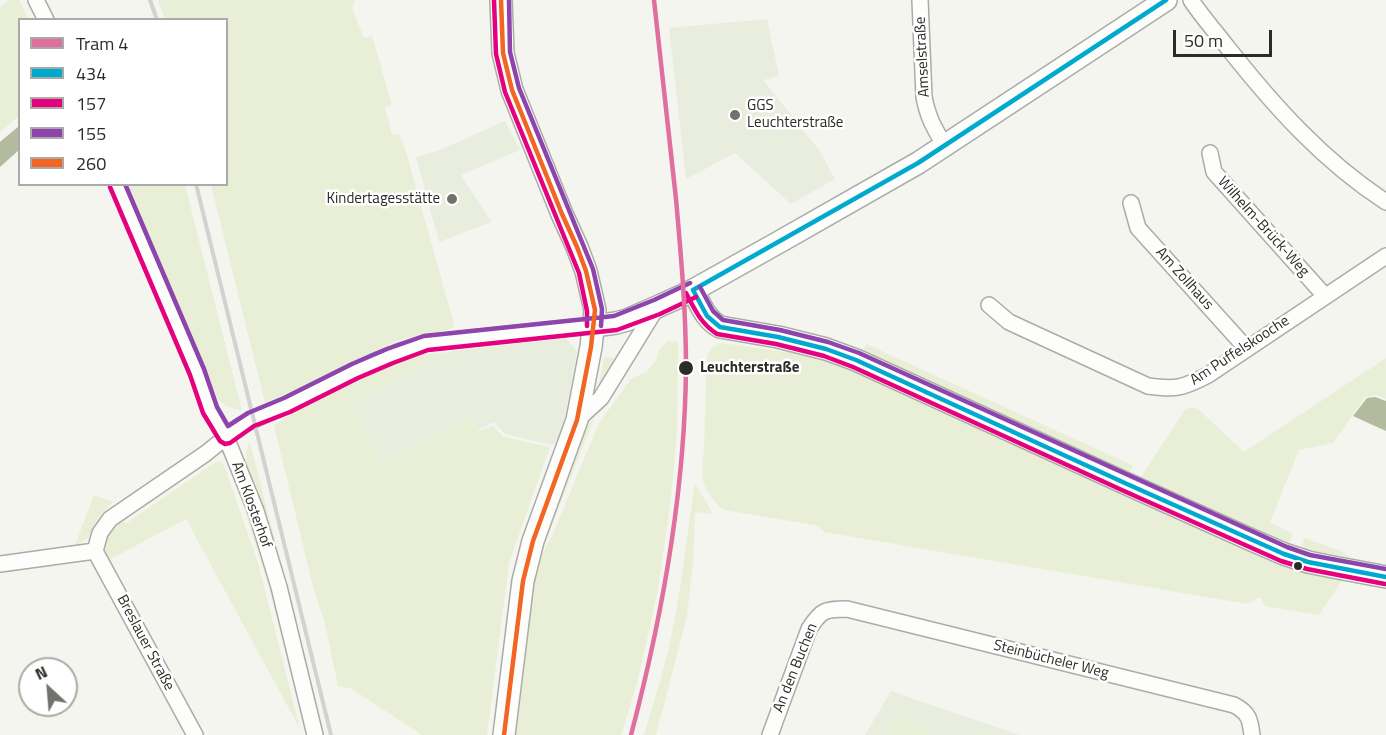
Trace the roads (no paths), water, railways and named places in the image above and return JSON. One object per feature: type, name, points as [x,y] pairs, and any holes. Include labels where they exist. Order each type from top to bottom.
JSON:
[{"type":"street","points":[[36,0],[45,18]]},
{"type":"street","points":[[501,0],[502,53],[512,90],[586,271],[595,310],[586,377],[577,420],[527,560],[504,735]]},
{"type":"street","name":"Amselstraße","points":[[920,0],[924,97],[930,120],[945,146]]},
{"type":"street","points":[[0,564],[95,551],[100,533],[110,519],[205,454],[240,426],[400,351],[426,343],[621,322],[657,308],[693,290],[945,146],[1166,0]]},
{"type":"street","points":[[1191,0],[1291,123],[1341,169],[1386,202]]},
{"type":"street","name":"Wilhelm-Brück-Weg","points":[[1210,153],[1215,172],[1326,296]]},
{"type":"street","name":"Am Klosterhof","points":[[118,186],[197,372],[210,410],[226,437],[256,511],[271,559],[315,735]]},
{"type":"street","name":"Am Zollhaus","points":[[1131,203],[1138,228],[1246,349]]},
{"type":"street","name":"Am Puffelskooche","points":[[989,305],[1009,322],[1148,386],[1166,389],[1186,386],[1208,375],[1386,256]]},
{"type":"street","points":[[693,290],[707,318],[720,327],[778,337],[826,349],[856,360],[1284,554],[1308,562],[1386,577]]},
{"type":"street","points":[[577,420],[601,398],[657,308]]},
{"type":"street","name":"Breslauer Straße","points":[[95,551],[195,735]]},
{"type":"street","name":"An den Buchen","points":[[770,735],[809,629],[818,616],[830,609]]},
{"type":"street","name":"Steinbücheler Weg","points":[[830,609],[846,609],[1234,705],[1244,711],[1250,721],[1252,735]]},
{"type":"railway","points":[[150,0],[156,18]]},
{"type":"railway","points":[[196,186],[331,735]]},
{"type":"tram line","name":"4","points":[[631,735],[653,644],[670,552],[677,506],[685,414],[686,346],[681,262],[654,0]]},
{"type":"place","name":"GGS Leuchterstraße","points":[[735,115]]},
{"type":"place","name":"Kindertagesstätte","points":[[452,199]]},
{"type":"place","name":"Leuchterstraße","points":[[686,368]]}]
